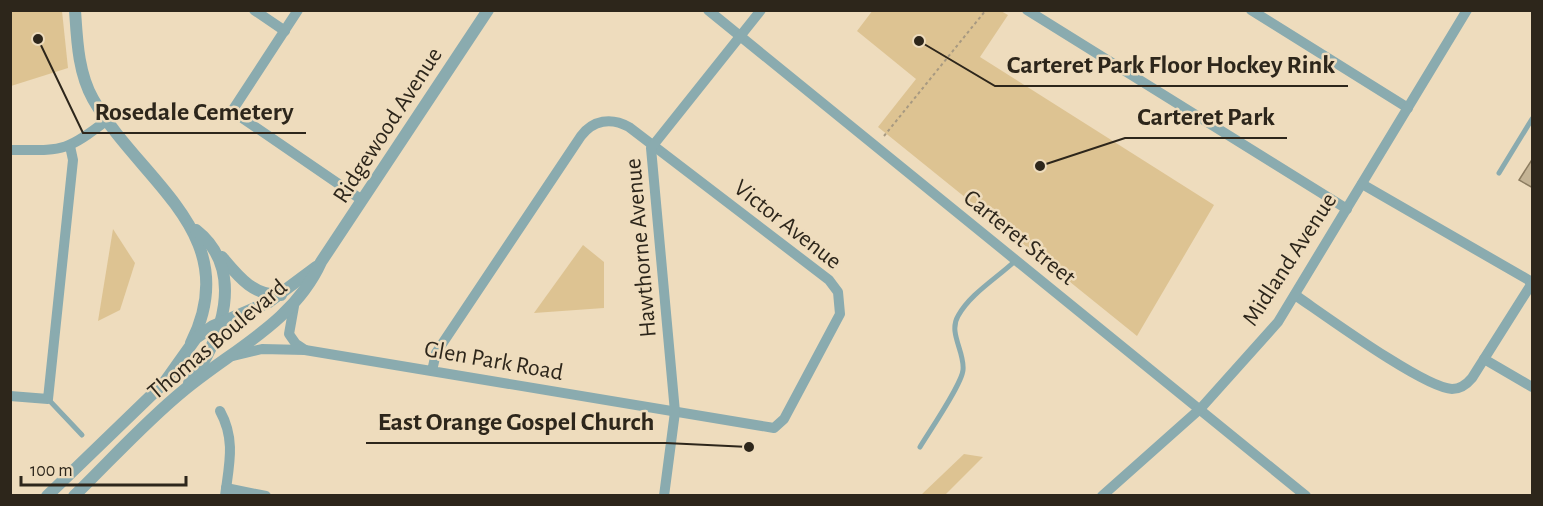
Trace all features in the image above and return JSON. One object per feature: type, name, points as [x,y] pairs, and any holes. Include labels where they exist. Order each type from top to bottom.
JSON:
[{"type":"street","points":[[75,10],[83,76],[93,99],[107,120],[191,226],[213,246],[250,287],[263,294],[281,296]]},
{"type":"street","points":[[254,10],[285,30]]},
{"type":"street","points":[[298,10],[232,111],[362,200]]},
{"type":"street","name":"Ridgewood Avenue","points":[[321,262],[488,10]]},
{"type":"street","name":"Carteret Street","points":[[708,10],[1306,495]]},
{"type":"street","name":"Hawthorne Avenue","points":[[664,495],[675,412],[652,145],[761,10]]},
{"type":"street","points":[[1027,10],[1347,209]]},
{"type":"street","points":[[1251,10],[1408,108]]},
{"type":"street","name":"Midland Avenue","points":[[1102,495],[1201,408],[1278,322],[1467,10]]},
{"type":"street","points":[[10,150],[54,150],[70,146],[107,120]]},
{"type":"street","name":"Victor Avenue","points":[[432,371],[436,353],[585,130],[599,122],[617,121],[652,145],[829,280],[838,292],[840,303],[836,323],[781,424],[774,428],[675,412]]},
{"type":"street","points":[[10,396],[48,399],[73,160],[70,146]]},
{"type":"street","points":[[1295,296],[1380,353],[1446,388],[1464,386],[1485,359],[1533,282],[1362,184]]},
{"type":"street","points":[[191,226],[202,251],[206,276],[202,313],[191,343]]},
{"type":"street","points":[[183,391],[204,360],[220,323],[225,283],[221,259],[213,246]]},
{"type":"street","name":"Thomas Boulevard","points":[[47,495],[164,383],[191,343],[220,323],[245,314],[281,296],[321,262]]},
{"type":"street","name":"Thomas Boulevard","points":[[74,495],[183,391],[294,306],[309,286],[321,262]]},
{"type":"street","points":[[294,306],[289,321],[289,334],[296,344],[305,350]]},
{"type":"street","name":"Glen Park Road","points":[[229,357],[262,349],[305,350],[675,412]]},
{"type":"street","points":[[1485,359],[1533,387]]},
{"type":"street","points":[[220,411],[230,433],[231,445],[225,492],[266,495]]},
{"type":"lane","points":[[1499,173],[1533,119]]},
{"type":"lane","points":[[920,447],[963,372],[954,326],[958,315],[977,294],[1015,261]]},
{"type":"lane","points":[[48,399],[82,435]]},
{"type":"path","points":[[884,136],[986,10]]},
{"type":"shaded area","points":[[873,10],[1001,11],[1008,15],[980,57],[1214,205],[1137,336],[878,127],[916,79],[857,31]]},
{"type":"shaded area","points":[[10,11],[62,11],[68,68],[11,86]]},
{"type":"shaded area","points":[[113,229],[135,263],[120,310],[98,321]]},
{"type":"shaded area","points":[[583,245],[604,262],[604,308],[534,313]]},
{"type":"shaded area","points":[[964,454],[983,457],[945,495],[921,495]]},
{"type":"building","points":[[1533,158],[1533,188],[1519,180]]},
{"type":"place","name":"Rosedale Cemetery","points":[[38,39]]},
{"type":"place","name":"Carteret Park Floor Hockey Rink","points":[[919,41]]},
{"type":"place","name":"Carteret Park","points":[[1040,166]]},
{"type":"place","name":"East Orange Gospel Church","points":[[749,447]]}]
